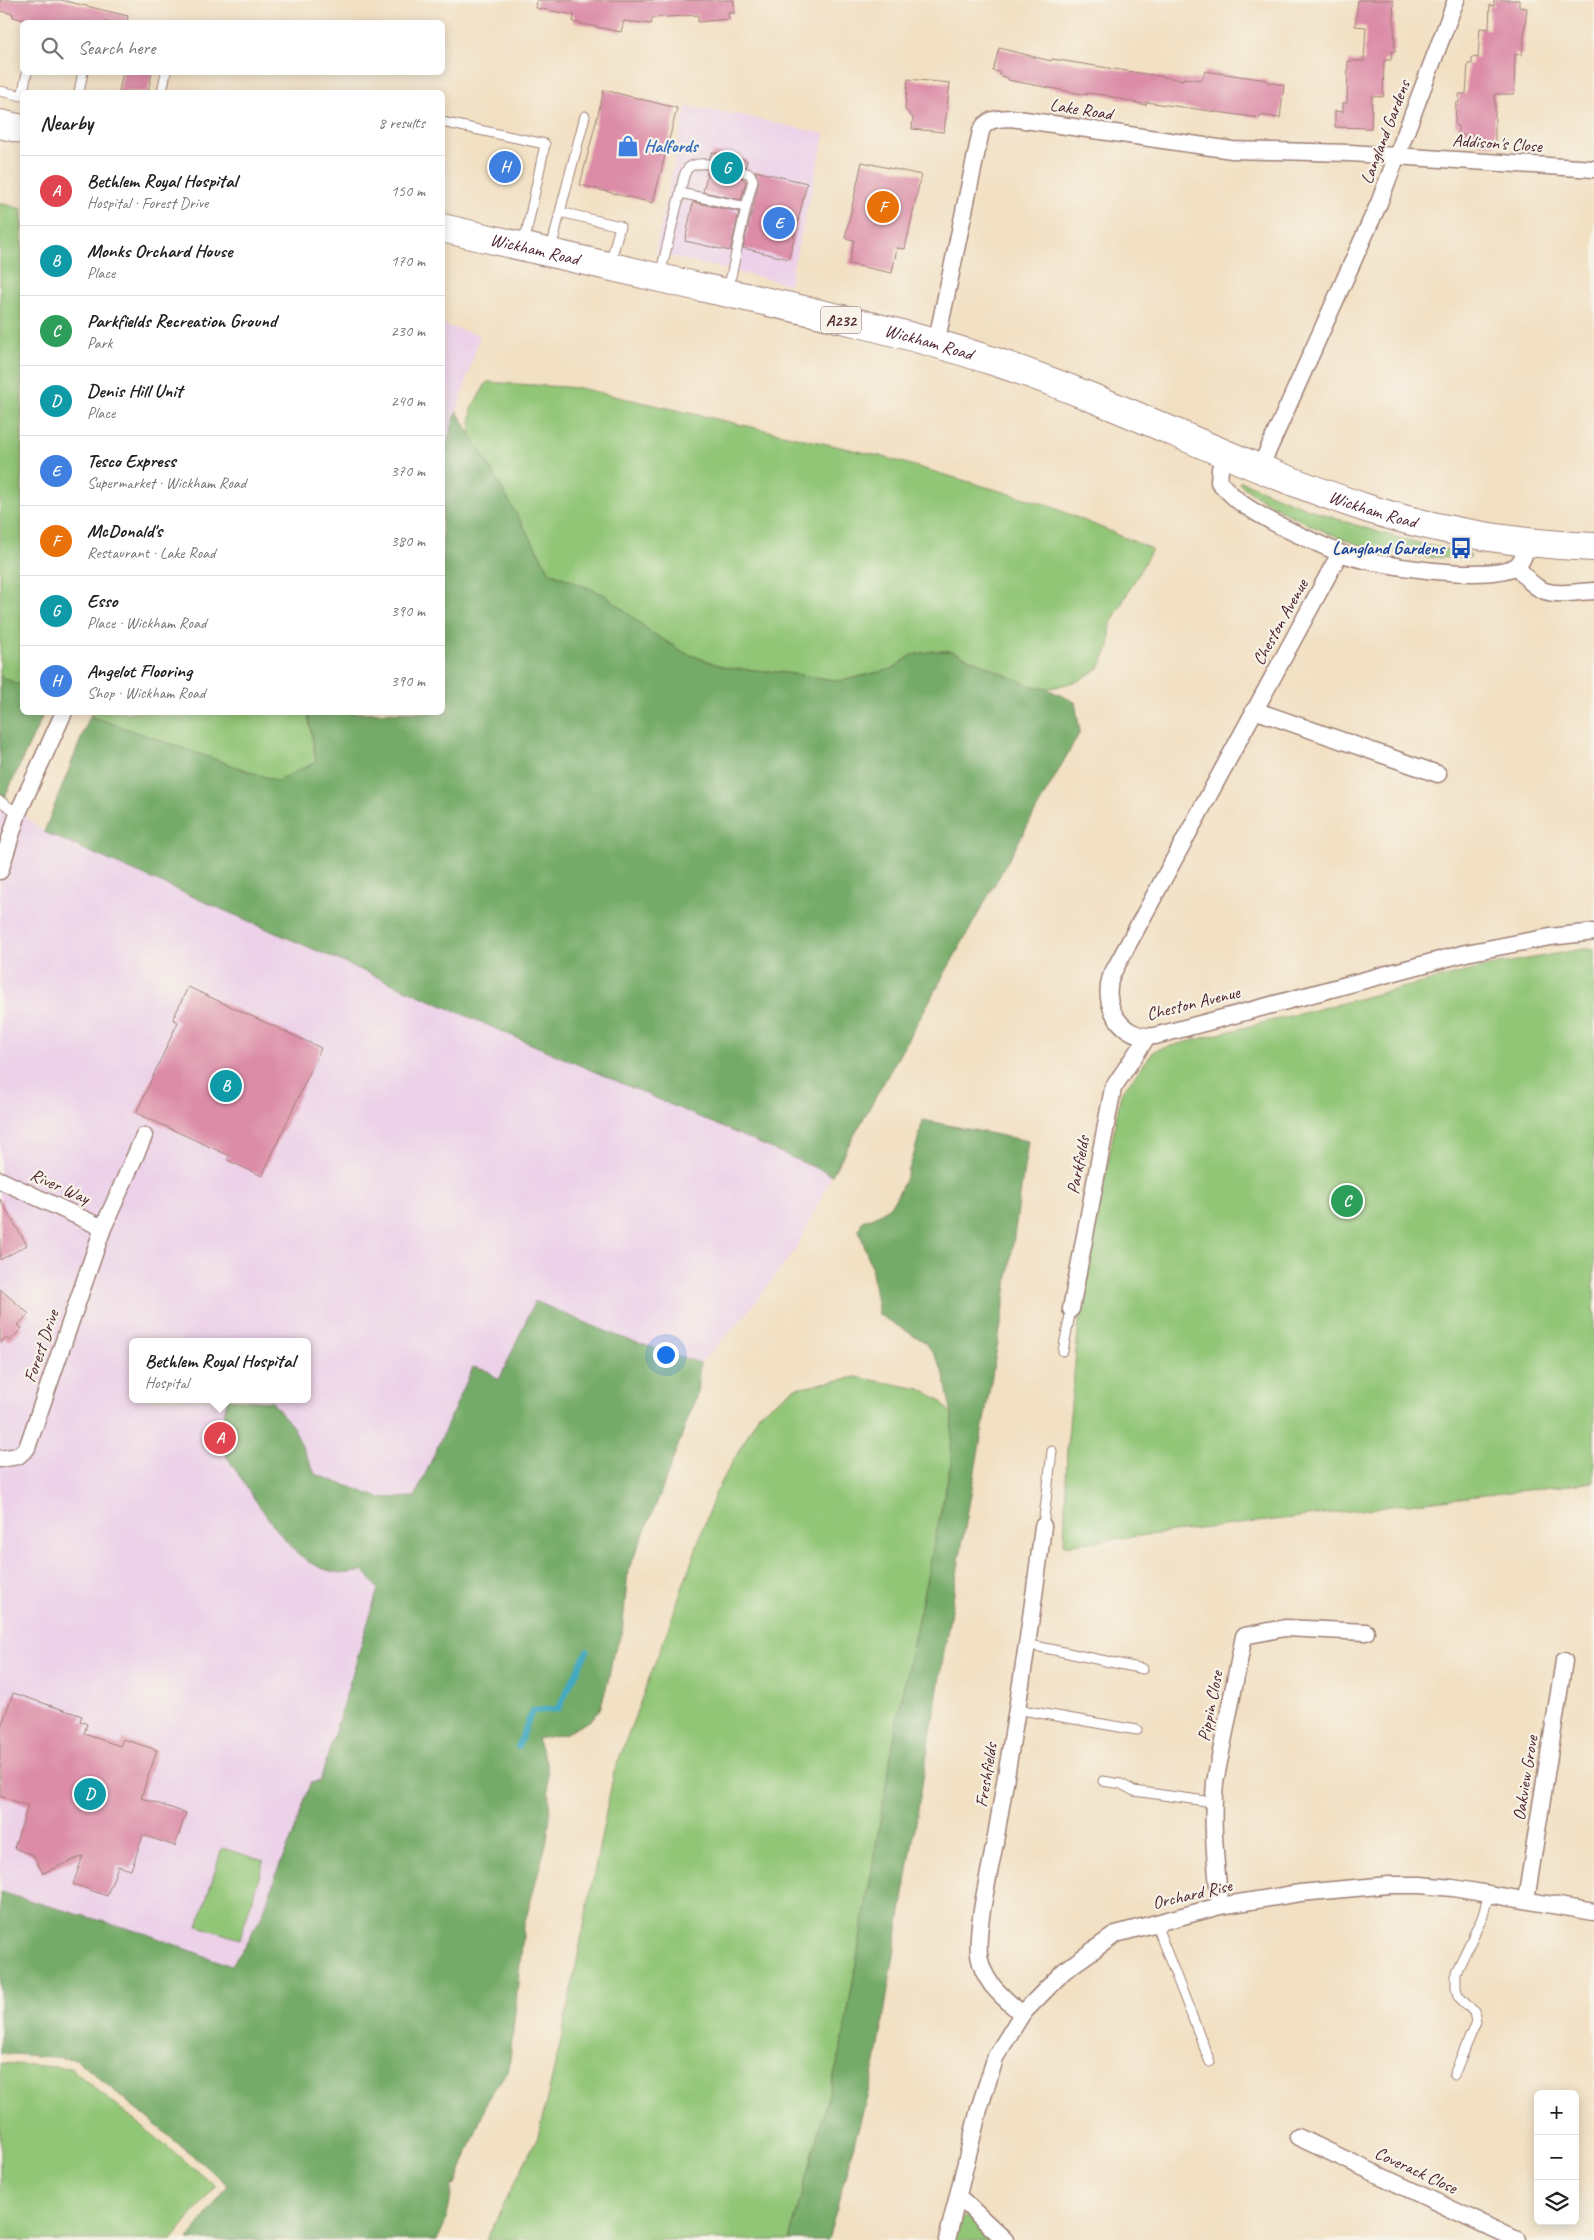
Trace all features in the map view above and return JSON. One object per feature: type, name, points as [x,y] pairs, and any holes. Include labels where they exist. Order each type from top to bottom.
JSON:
[{"type":"highway","points":[[0,124],[20,129]]},
{"type":"highway","name":"Wickham Road","points":[[445,229],[727,293],[936,344],[1058,384],[1260,468],[1387,514],[1452,530],[1522,554],[1594,547]]},
{"type":"street","name":"Langland Gardens","points":[[1260,468],[1366,235],[1398,156],[1456,0]]},
{"type":"street","name":"Lake Road","points":[[936,344],[978,143],[984,125],[989,120],[1011,118],[1215,148],[1398,156]]},
{"type":"street","name":"Addison's Close","points":[[1398,156],[1594,169]]},
{"type":"street","name":"Wickham Road","points":[[1226,454],[1220,469],[1219,482],[1240,503],[1277,524],[1340,553],[1392,566],[1470,572],[1508,569],[1522,554]]},
{"type":"street","name":"Cheston Avenue","points":[[1340,553],[1109,982],[1108,992],[1115,1016],[1129,1031],[1147,1037],[1466,953],[1550,937],[1594,932]]},
{"type":"street","points":[[1522,554],[1529,584],[1540,590],[1557,593],[1594,592]]},
{"type":"street","points":[[1254,710],[1438,774]]},
{"type":"street","points":[[0,871],[18,813],[63,715]]},
{"type":"street","name":"Parkfields","points":[[1071,1309],[1113,1088],[1147,1037]]},
{"type":"street","name":"Forest Drive","points":[[0,1459],[18,1456],[27,1448],[103,1228],[144,1136]]},
{"type":"street","name":"River Way","points":[[0,1180],[103,1228]]},
{"type":"street","name":"Freshfields","points":[[1022,2014],[989,1984],[983,1971],[979,1954],[980,1928],[1016,1709],[1043,1526]]},
{"type":"street","name":"Pippin Close","points":[[1220,1906],[1213,1836],[1213,1802],[1215,1782],[1244,1636],[1285,1628],[1366,1632]]},
{"type":"street","name":"Oakview Grove","points":[[1526,1900],[1564,1661]]},
{"type":"street","name":"Orchard Rise","points":[[947,2240],[979,2109],[996,2056],[1022,2014],[1064,1971],[1116,1934],[1220,1906],[1300,1893],[1389,1885],[1420,1885],[1489,1894],[1594,1912]]},
{"type":"street","name":"Coverack Close","points":[[1298,2137],[1517,2240]]},
{"type":"street","points":[[959,2197],[1005,2240]]},
{"type":"lane","points":[[23,90],[26,75]]},
{"type":"lane","points":[[78,90],[82,75]]},
{"type":"lane","points":[[162,90],[165,75]]},
{"type":"lane","points":[[0,91],[20,95]]},
{"type":"lane","points":[[550,252],[585,116]]},
{"type":"lane","points":[[445,123],[545,144],[523,246]]},
{"type":"lane","points":[[660,278],[684,174],[689,166],[709,164]]},
{"type":"lane","points":[[727,293],[753,180],[750,174],[744,172]]},
{"type":"lane","points":[[680,193],[746,207]]},
{"type":"lane","points":[[560,212],[620,226],[610,267]]},
{"type":"lane","points":[[0,801],[18,813]]},
{"type":"lane","points":[[1063,1351],[1071,1309]]},
{"type":"lane","points":[[1043,1526],[1052,1451]]},
{"type":"lane","points":[[1026,1644],[1143,1670]]},
{"type":"lane","points":[[1016,1709],[1137,1730]]},
{"type":"lane","points":[[1103,1781],[1122,1784],[1134,1791],[1213,1802]]},
{"type":"lane","points":[[1454,2075],[1476,2022],[1474,2012],[1458,1996],[1456,1972],[1482,1918],[1489,1894]]},
{"type":"lane","points":[[1155,1922],[1210,2062]]},
{"type":"shaded area","points":[[686,107],[735,114],[825,134],[789,284],[655,253]]},
{"type":"shaded area","points":[[445,326],[480,335],[445,451]]},
{"type":"shaded area","points":[[0,795],[44,832],[832,1175],[796,1249],[744,1317],[700,1363],[617,1336],[499,1380],[488,1371],[378,1589],[320,1781],[280,1864],[262,1916],[250,1938],[230,1966],[147,1934],[0,1892]]},
{"type":"green space","points":[[0,203],[20,208],[20,685],[0,676]]},
{"type":"green space","points":[[487,382],[579,388],[880,456],[1045,504],[1152,549],[1111,623],[1109,648],[1099,668],[1078,681],[1047,689],[1029,685],[952,651],[934,651],[912,655],[892,669],[841,681],[780,672],[727,668],[685,653],[651,632],[605,595],[550,572],[470,434],[472,407]]},
{"type":"green space","points":[[457,411],[550,572],[605,595],[651,632],[685,653],[727,668],[780,672],[841,681],[892,669],[912,655],[934,651],[952,651],[1029,685],[1047,689],[1075,702],[1080,732],[832,1175],[44,832],[90,716],[277,781],[316,762],[308,715],[445,715],[445,449]]},
{"type":"green space","points":[[1241,481],[1325,515],[1410,541],[1469,554],[1471,557],[1423,557],[1380,550],[1359,544],[1316,528],[1280,509],[1245,488],[1239,483]]},
{"type":"green space","points":[[0,676],[20,685],[20,715],[43,715],[5,797],[0,795]]},
{"type":"green space","points":[[308,715],[316,762],[277,781],[90,716]]},
{"type":"green space","points":[[1583,949],[1594,949],[1594,1482],[1064,1545],[1067,1447],[1080,1310],[1121,1093],[1155,1050],[1489,966]]},
{"type":"green space","points":[[923,1120],[1028,1141],[1002,1319],[960,1556],[876,2063],[828,2240],[789,2240],[842,2046],[898,1715],[951,1463],[952,1415],[944,1376],[938,1361],[925,1342],[879,1315],[871,1266],[859,1230],[862,1221],[884,1211],[898,1193],[909,1169]]},
{"type":"green space","points":[[535,1301],[617,1336],[700,1363],[697,1394],[660,1495],[628,1571],[622,1634],[613,1654],[608,1682],[600,1709],[591,1720],[564,1734],[537,1739],[547,1763],[550,1816],[547,1840],[524,1926],[509,2069],[489,2097],[456,2184],[452,2186],[448,2214],[437,2240],[188,2240],[228,2185],[76,2059],[0,2053],[0,1892],[147,1934],[231,1966],[250,1939],[253,1930],[262,1916],[280,1864],[292,1838],[310,1783],[320,1781],[378,1589],[364,1571],[335,1572],[322,1568],[309,1562],[286,1541],[248,1489],[218,1443],[226,1403],[273,1403],[293,1427],[315,1474],[380,1498],[415,1497],[473,1367],[488,1371],[499,1380]]},
{"type":"green space","points":[[856,1377],[920,1389],[940,1400],[952,1415],[951,1463],[898,1715],[842,2046],[789,2240],[486,2240],[538,2136],[562,2036],[614,1772],[670,1623],[715,1494],[759,1414],[795,1388]]},
{"type":"green space","points":[[222,1848],[264,1861],[240,1939],[198,1926]]},
{"type":"green space","points":[[0,2063],[70,2068],[216,2186],[171,2240],[0,2240]]},
{"type":"green space","points":[[969,2215],[996,2240],[955,2240],[960,2220]]},
{"type":"building","points":[[0,0],[61,0],[128,16],[127,20],[25,20],[13,17],[13,14],[0,11]]},
{"type":"building","points":[[537,0],[734,0],[734,13],[728,13],[729,19],[698,22],[698,15],[652,18],[651,24],[624,21],[621,32],[573,22],[574,15],[536,8]]},
{"type":"building","points":[[1358,0],[1393,0],[1395,51],[1392,51],[1391,60],[1384,60],[1383,97],[1372,96],[1371,128],[1335,127],[1335,111],[1343,112],[1343,103],[1347,103],[1348,61],[1364,61],[1366,27],[1355,26]]},
{"type":"building","points":[[1494,0],[1519,0],[1519,7],[1527,8],[1522,55],[1515,54],[1514,94],[1495,94],[1495,145],[1477,144],[1478,135],[1458,135],[1458,126],[1455,125],[1456,103],[1459,103],[1459,94],[1466,94],[1468,64],[1472,64],[1472,57],[1478,58],[1480,28],[1489,29],[1490,5],[1494,6]]},
{"type":"building","points":[[999,48],[1051,61],[1052,59],[1183,80],[1183,78],[1202,80],[1205,71],[1267,80],[1267,82],[1284,85],[1280,118],[1260,115],[1260,118],[1146,102],[1146,105],[1104,95],[1087,93],[1087,95],[1008,80],[1008,78],[999,75],[1000,72],[993,71]]},
{"type":"building","points":[[122,75],[151,75],[148,90],[119,90]]},
{"type":"building","points":[[908,79],[950,83],[944,132],[912,129],[913,118],[905,109]]},
{"type":"building","name":"Halfords","points":[[604,90],[677,108],[653,203],[580,185]]},
{"type":"building","points":[[712,152],[747,160],[746,166],[740,167],[738,170],[739,176],[746,181],[741,200],[703,192],[708,170],[712,169],[715,165],[710,158]]},
{"type":"building","points":[[862,162],[921,175],[905,249],[897,248],[892,273],[849,264],[854,240],[845,238]]},
{"type":"building","points":[[755,171],[807,183],[789,259],[743,248],[759,182]]},
{"type":"building","points":[[693,202],[739,212],[730,251],[685,241]]},
{"type":"building","points":[[188,987],[321,1048],[262,1176],[227,1160],[230,1156],[136,1113],[178,1022],[173,1019]]},
{"type":"building","points":[[0,1199],[27,1245],[0,1260]]},
{"type":"building","points":[[0,1289],[29,1314],[18,1325],[22,1328],[10,1341],[5,1338],[0,1343]]},
{"type":"building","points":[[13,1693],[82,1716],[80,1721],[87,1724],[84,1734],[120,1746],[123,1739],[157,1750],[141,1798],[186,1813],[175,1846],[143,1835],[131,1870],[118,1866],[107,1896],[73,1884],[83,1856],[43,1873],[33,1855],[14,1848],[28,1806],[0,1796],[0,1730]]},
{"type":"waterway","points":[[518,1747],[532,1711],[558,1709],[587,1651]]},
{"type":"place","name":"Halfords","points":[[628,146]]},
{"type":"place","name":"Angelot Flooring","points":[[505,167]]},
{"type":"place","name":"Esso","points":[[727,168]]},
{"type":"place","name":"McDonald's","points":[[883,207]]},
{"type":"place","name":"Tesco Express","points":[[779,223]]},
{"type":"place","name":"Langland Gardens","points":[[1461,548]]},
{"type":"place","name":"Monks Orchard House","points":[[226,1086]]},
{"type":"place","name":"Parkfields Recreation Ground","points":[[1347,1201]]},
{"type":"place","name":"Bethlem Royal Hospital","points":[[220,1438]]},
{"type":"place","name":"Denis Hill Unit","points":[[90,1794]]}]
